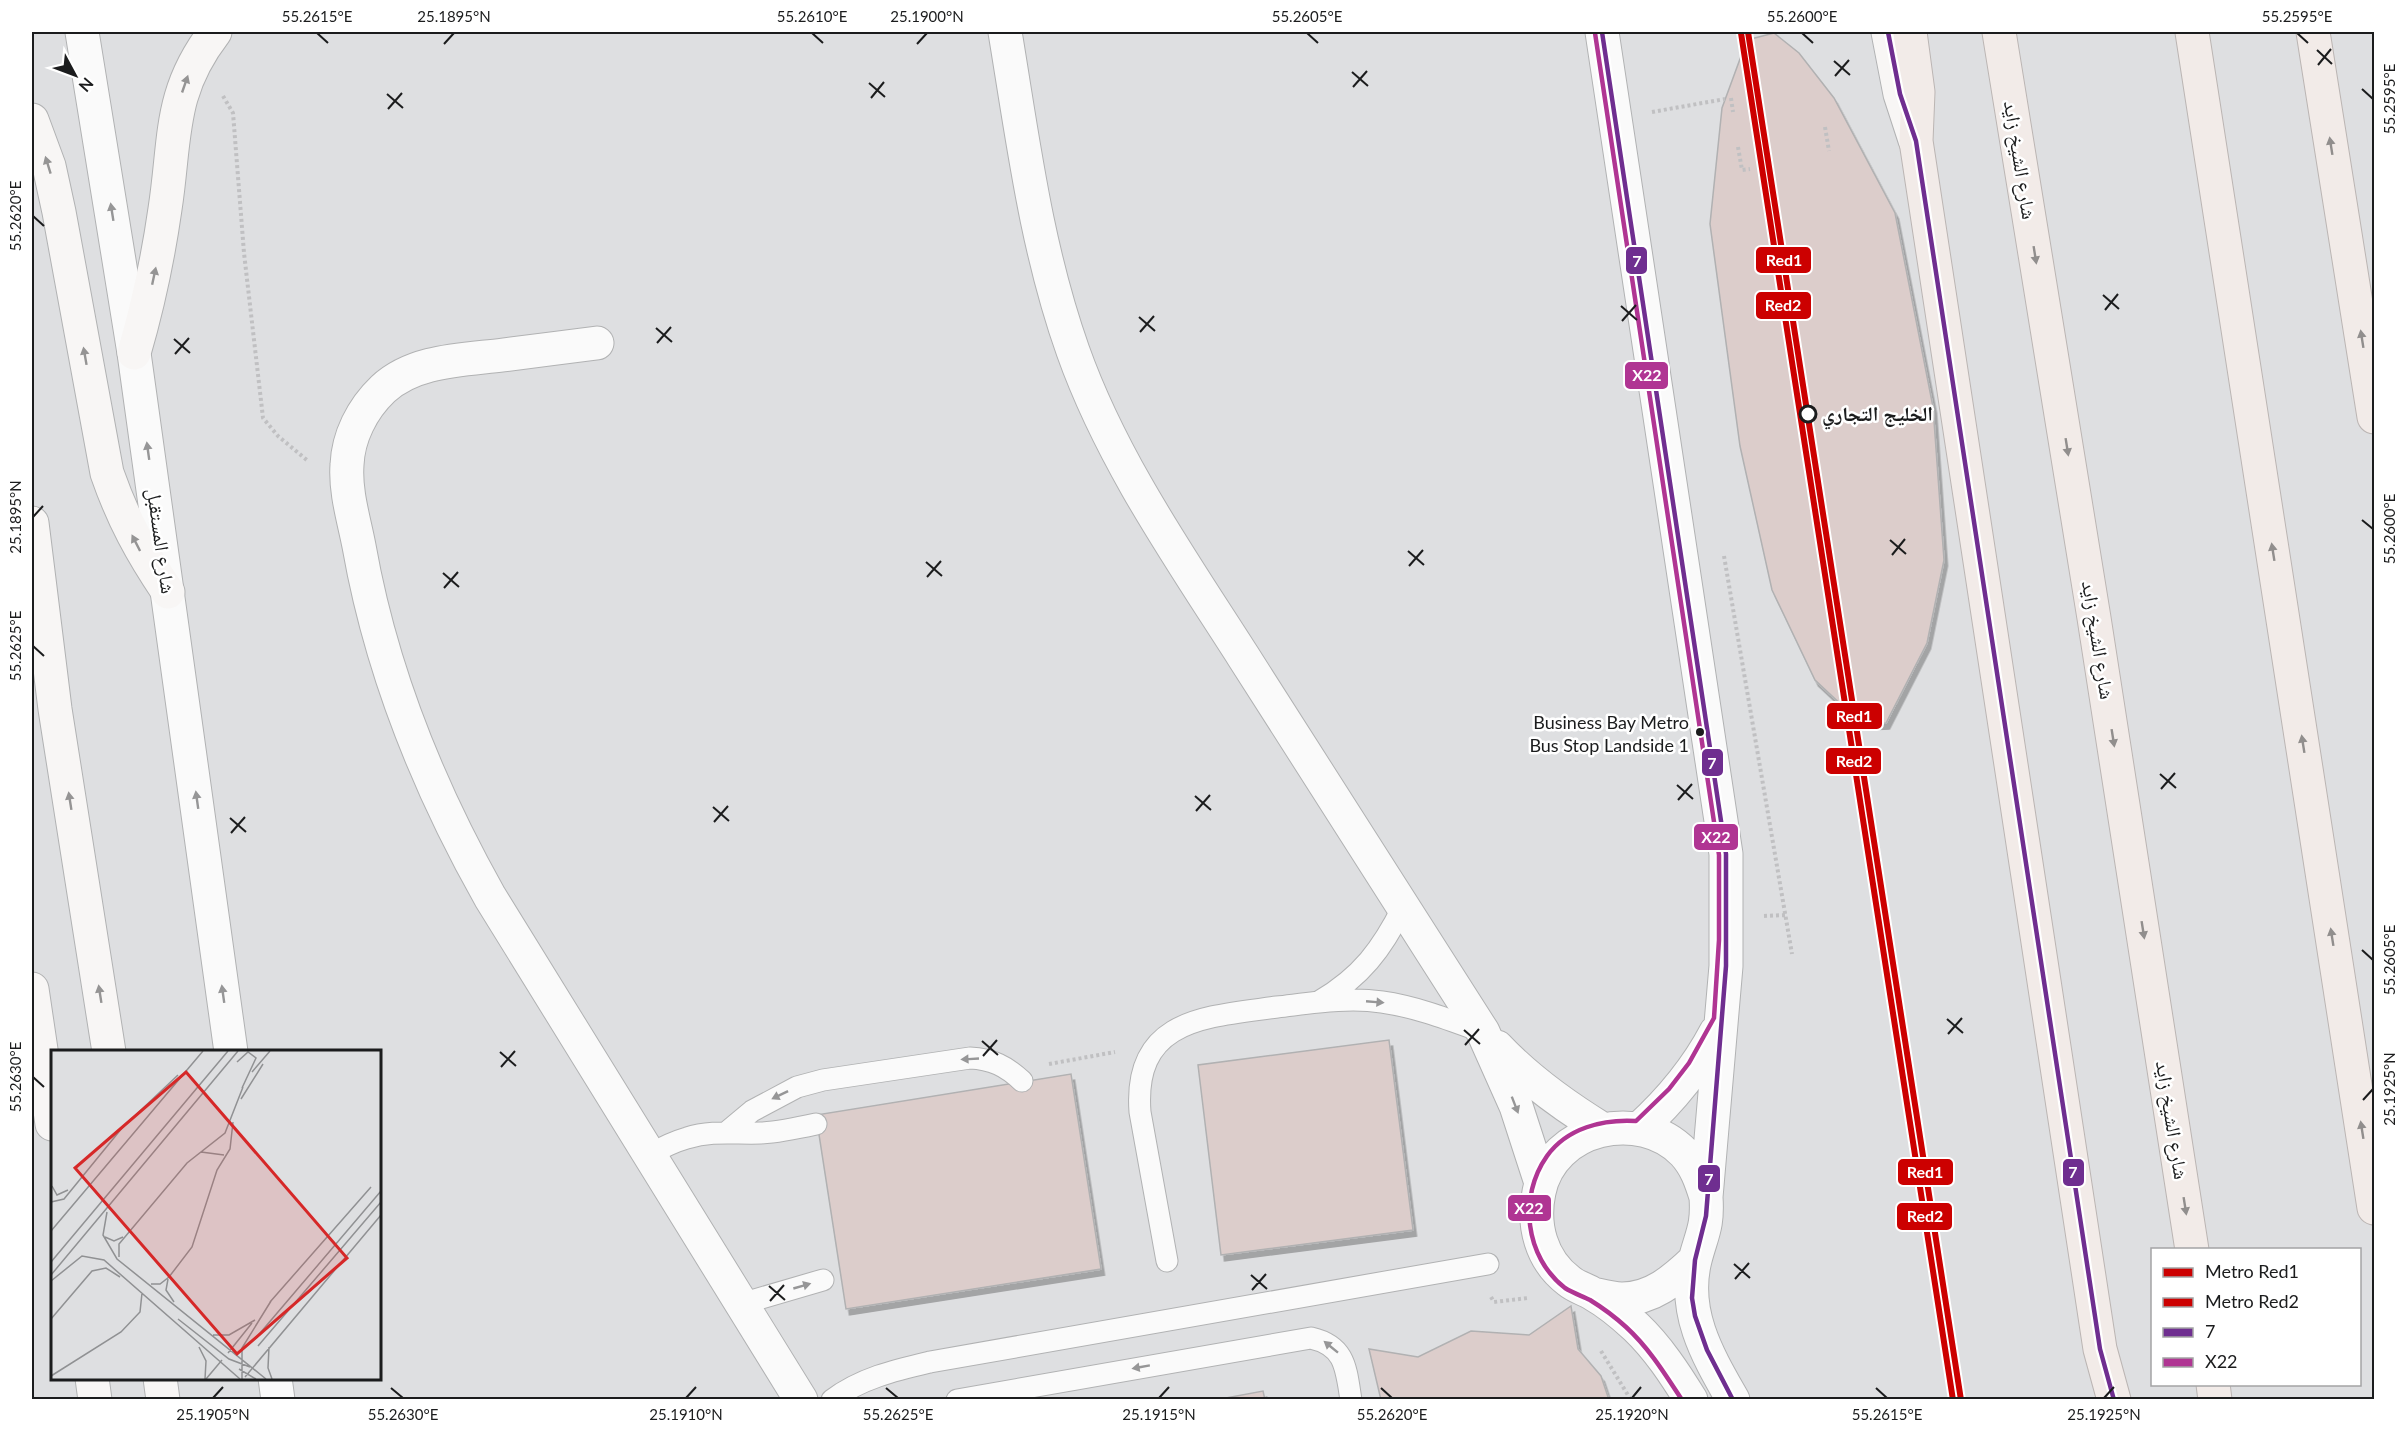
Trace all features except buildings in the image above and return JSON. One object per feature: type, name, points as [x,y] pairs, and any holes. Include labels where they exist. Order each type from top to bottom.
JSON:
[{"type":"highway","points":[[1910,32],[1918,92],[1916,141],[2100,1349],[2114,1400]]},
{"type":"highway","name":"شارع الشيخ زايد","points":[[1999,32],[2094,618],[2192,1248]]},
{"type":"highway","points":[[2192,32],[2374,1208]]},
{"type":"highway","points":[[2313,32],[2374,417]]},
{"type":"highway","points":[[2096,1400],[2100,1349]]},
{"type":"main road","points":[[134,353],[159,253],[176,111],[189,72],[215,32]]},
{"type":"main road","points":[[1888,32],[1900,94],[1916,141]]},
{"type":"main road","points":[[32,120],[49,166],[59,212],[107,473],[121,512],[142,553],[168,592]]},
{"type":"main road","points":[[32,523],[55,709],[109,1050]]},
{"type":"main road","points":[[32,989],[51,1117]]},
{"type":"main road","points":[[92,1380],[96,1400]]},
{"type":"main road","points":[[160,1380],[163,1400]]},
{"type":"street","name":"شارع المستقبل","points":[[82,32],[134,353],[231,1050]]},
{"type":"street","points":[[1005,32],[1039,237],[1074,353],[1097,410],[1124,464],[1155,517],[1483,1032],[1516,1106],[1541,1183]]},
{"type":"street","points":[[1602,32],[1726,854],[1727,918],[1721,1022],[1706,1197],[1707,1219],[1695,1260],[1692,1284],[1697,1330],[1706,1352],[1733,1400]]},
{"type":"street","points":[[597,343],[436,363],[408,372],[383,388],[364,410],[351,437],[346,466],[349,494],[371,605],[387,664],[410,732],[433,788],[460,843],[490,897],[801,1400]]},
{"type":"street","points":[[1639,1129],[1687,1080],[1721,1022]]},
{"type":"street","points":[[1483,1032],[1538,1086],[1569,1109],[1602,1129]]},
{"type":"street","points":[[1691,1400],[1661,1355],[1637,1328],[1593,1294],[1569,1281],[1550,1262],[1539,1237],[1535,1210],[1541,1183],[1555,1159],[1576,1140],[1602,1129],[1621,1127],[1639,1129],[1663,1137],[1683,1153],[1698,1173],[1706,1197]]},
{"type":"street","points":[[1593,1294],[1621,1299],[1649,1294],[1674,1281],[1695,1260]]},
{"type":"street","points":[[275,1380],[278,1400]]},
{"type":"lane","points":[[1316,1002],[1352,979],[1367,965],[1392,930],[1403,907]]},
{"type":"lane","points":[[1167,1261],[1140,1113],[1138,1089],[1144,1065],[1157,1045],[1175,1029],[1198,1019],[1316,1002],[1348,1000],[1380,1002],[1412,1008],[1483,1032]]},
{"type":"lane","points":[[728,1131],[752,1111],[773,1098],[797,1087],[822,1080],[970,1058],[984,1059],[1016,1076]]},
{"type":"lane","points":[[648,1155],[687,1138],[728,1131],[768,1132],[816,1124]]},
{"type":"lane","points":[[832,1400],[867,1380],[898,1369],[930,1362],[1488,1264]]},
{"type":"lane","points":[[741,1304],[823,1280]]},
{"type":"lane","points":[[957,1400],[1311,1338],[1326,1341],[1338,1351],[1345,1364],[1351,1400]]},
{"type":"path","points":[[189,72],[212,83],[233,112],[244,253],[263,418],[278,436],[349,494]]},
{"type":"path","points":[[1648,113],[1728,99],[1733,112]]},
{"type":"path","points":[[1825,127],[1829,151]]},
{"type":"path","points":[[1738,147],[1742,170],[1750,168]]},
{"type":"path","points":[[1723,550],[1792,954]]},
{"type":"path","points":[[1727,918],[1785,915]]},
{"type":"path","points":[[1016,1076],[1157,1045]]},
{"type":"metro line","name":"Red1","points":[[1748,32],[1961,1400]]},
{"type":"metro line","name":"Red2","points":[[1741,33],[1953,1400]]},
{"type":"transit line","name":"7","points":[[1602,32],[1726,854],[1726,966],[1706,1216],[1695,1260],[1692,1298],[1695,1316],[1707,1350],[1733,1400]]},
{"type":"transit line","name":"7","points":[[1888,32],[1900,94],[1916,141],[2100,1349],[2114,1400]]},
{"type":"transit line","name":"X22","points":[[1595,33],[1719,855],[1719,940],[1714,1018],[1689,1063],[1669,1089],[1636,1121],[1611,1122],[1587,1127],[1575,1132],[1555,1146],[1538,1172],[1532,1190],[1529,1208],[1530,1226],[1541,1260],[1552,1275],[1565,1288],[1595,1303],[1626,1327],[1649,1352],[1682,1400]]},
{"type":"place","name":"الخليج التجاري","points":[[1808,414]]},
{"type":"place","name":"Business Bay Metro Bus Stop Landside 1","points":[[1700,732]]}]
